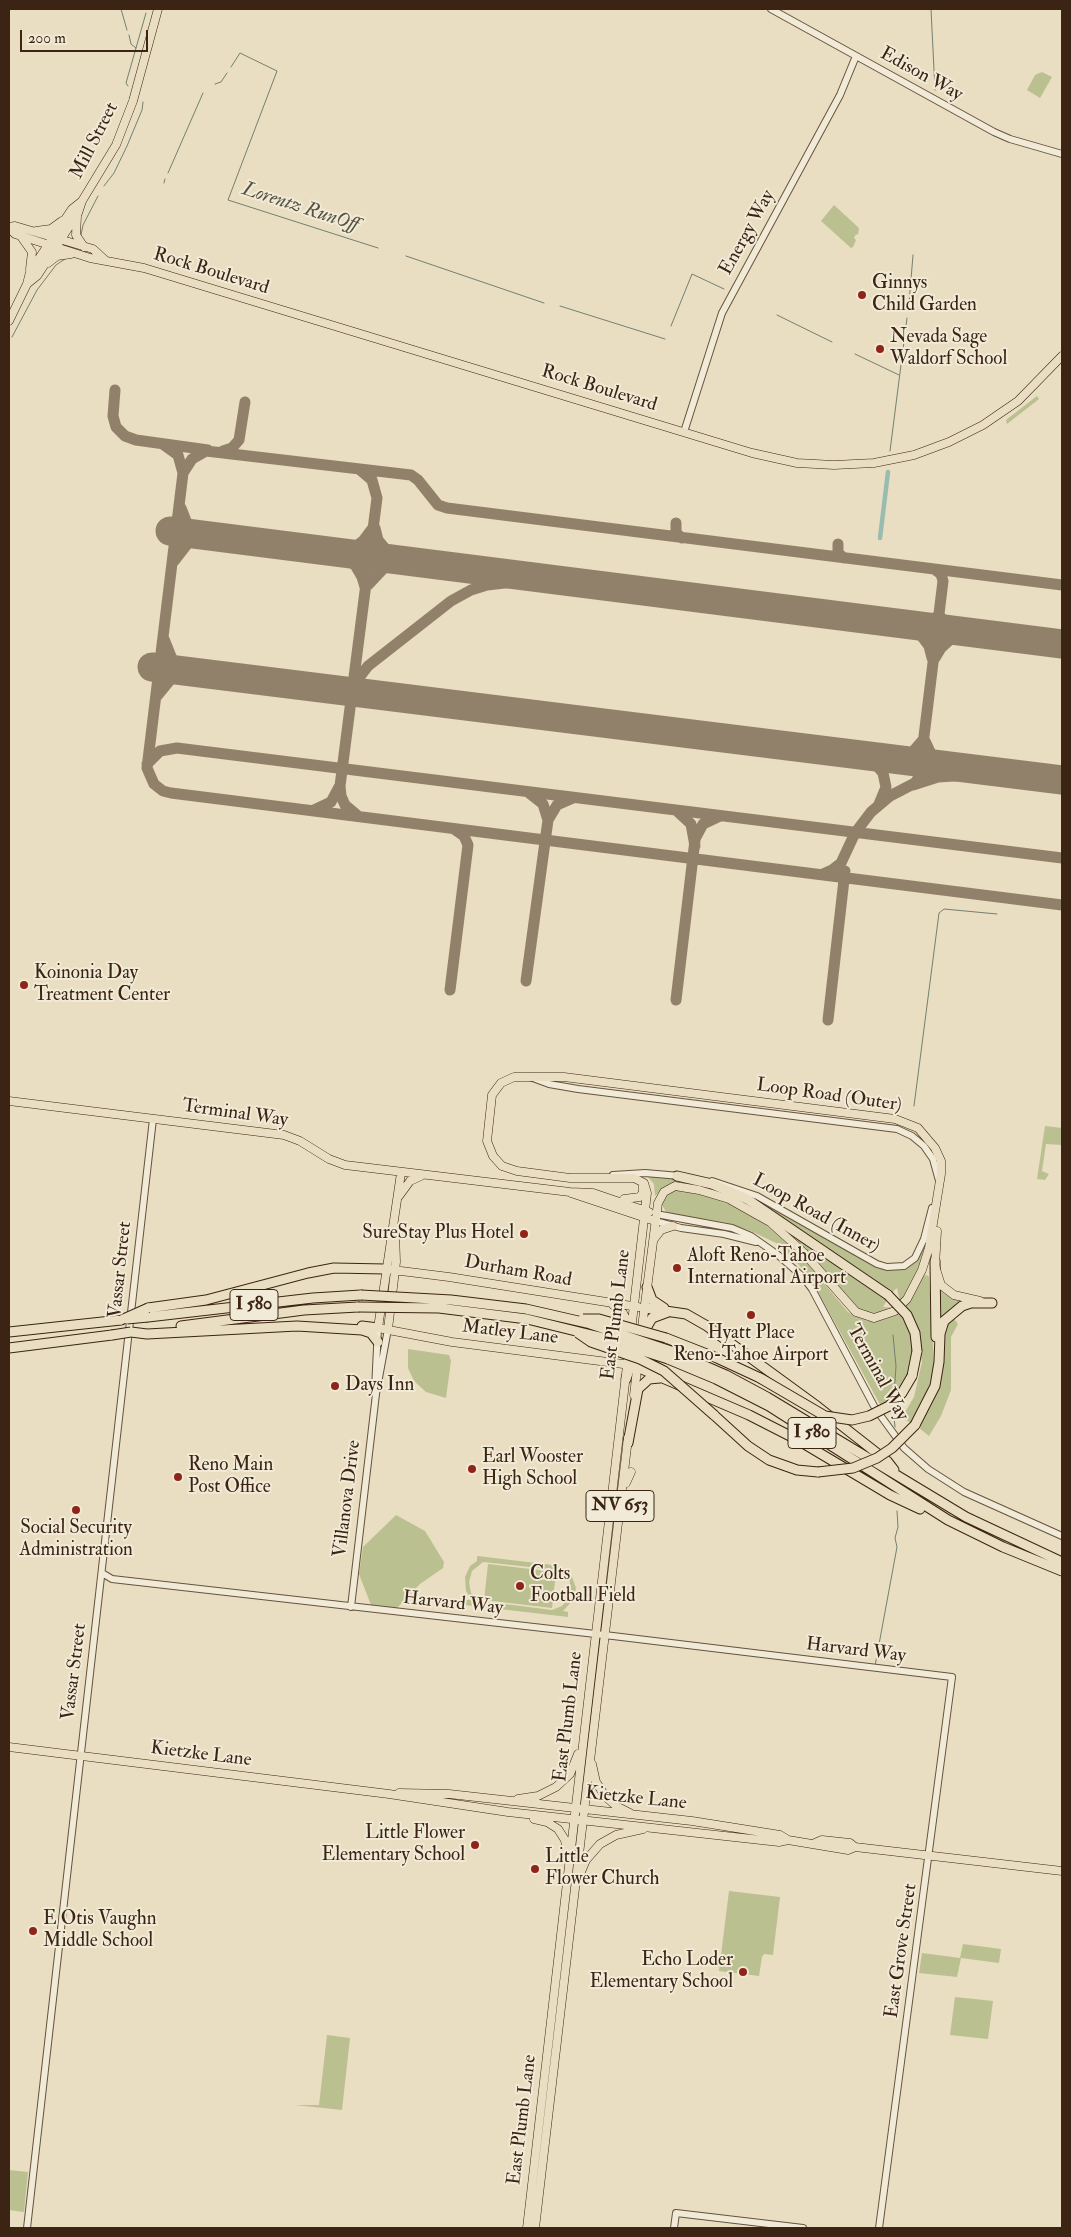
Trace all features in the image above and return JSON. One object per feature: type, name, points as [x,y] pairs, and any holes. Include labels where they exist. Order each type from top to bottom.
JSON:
[{"type":"highway","points":[[571,1319],[598,1319],[666,1338],[717,1358],[760,1378],[819,1413],[845,1420],[869,1416],[889,1406],[902,1393],[912,1376],[917,1351],[915,1333],[908,1315],[888,1295],[747,1198],[712,1184],[677,1176]]},
{"type":"highway","points":[[934,1261],[937,1372]]},
{"type":"highway","points":[[9,1332],[117,1321],[319,1271],[348,1267],[386,1269]]},
{"type":"highway","points":[[647,1287],[652,1300],[671,1311]]},
{"type":"highway","name":"I 580","points":[[148,1312],[360,1295],[436,1298],[497,1305],[571,1319],[726,1375],[767,1396],[966,1517],[1062,1562]]},
{"type":"highway","points":[[571,1329],[591,1342],[640,1359],[664,1371],[748,1446],[769,1460],[797,1470],[818,1472],[853,1468],[877,1458],[892,1448],[915,1425],[931,1397],[937,1372],[940,1334],[947,1317],[967,1304],[992,1303]]},
{"type":"highway","name":"I 580","points":[[147,1332],[304,1310],[404,1306],[473,1311],[527,1319],[571,1329],[669,1355],[769,1406],[948,1520],[1003,1547],[1062,1571]]},
{"type":"highway","points":[[644,1308],[671,1311],[694,1318],[774,1374],[867,1445],[887,1462],[899,1476]]},
{"type":"highway","points":[[625,1384],[632,1366],[632,1350],[637,1339],[652,1318],[671,1311]]},
{"type":"highway","points":[[9,1348],[131,1332],[336,1324],[378,1328]]},
{"type":"highway","points":[[297,1326],[362,1330],[371,1333],[378,1342]]},
{"type":"highway","points":[[632,1366],[749,1415],[890,1495],[948,1520]]},
{"type":"highway","points":[[628,1443],[640,1386],[653,1378],[668,1380]]},
{"type":"main road","name":"Mill Street","points":[[28,280],[37,276],[66,217],[82,201],[112,153],[127,120],[158,9]]},
{"type":"main road","name":"Mill Street","points":[[9,321],[28,280],[54,242],[78,213],[82,201]]},
{"type":"main road","points":[[78,213],[76,231],[84,247]]},
{"type":"main road","points":[[29,230],[51,229],[66,217]]},
{"type":"main road","name":"Rock Boulevard","points":[[9,227],[20,235],[97,251],[106,260]]},
{"type":"main road","name":"Rock Boulevard","points":[[9,227],[29,230],[82,255],[144,268],[752,453],[797,463],[851,465],[887,461],[937,447],[983,425],[1028,392],[1062,356]]},
{"type":"main road","points":[[20,235],[32,252],[28,280]]},
{"type":"main road","points":[[37,276],[57,256],[64,254],[82,255]]},
{"type":"main road","name":"Loop Road (Outer)","points":[[597,1179],[513,1171],[502,1166],[493,1156],[487,1136],[494,1092],[507,1079],[564,1077],[900,1120],[918,1128],[935,1148],[941,1165],[938,1200],[930,1248],[918,1277],[900,1308],[889,1315],[878,1318],[865,1316],[853,1310],[811,1259],[788,1237],[760,1216],[736,1203],[709,1193],[675,1186],[662,1194],[656,1218]]},
{"type":"main road","name":"Terminal Way","points":[[9,1101],[284,1135],[300,1141],[337,1162],[401,1173],[424,1174],[570,1192],[588,1192],[608,1196],[645,1215]]},
{"type":"main road","name":"Villanova Drive","points":[[378,1328],[401,1173]]},
{"type":"main road","points":[[398,1198],[410,1181],[424,1174]]},
{"type":"main road","points":[[597,1179],[631,1178],[642,1181],[646,1187],[645,1215]]},
{"type":"main road","points":[[608,1196],[631,1199],[640,1197],[643,1192],[643,1186],[631,1178]]},
{"type":"main road","name":"Terminal Way","points":[[570,1192],[656,1218]]},
{"type":"main road","points":[[938,1200],[934,1261],[937,1278],[947,1291],[958,1296],[992,1303]]},
{"type":"main road","name":"East Plumb Lane","points":[[632,1350],[631,1331],[645,1215]]},
{"type":"main road","name":"East Plumb Lane","points":[[527,2228],[566,1882],[591,1749],[620,1509],[628,1470],[628,1443],[636,1377],[632,1366],[644,1308],[656,1218]]},
{"type":"main road","points":[[653,1241],[662,1230],[673,1226]]},
{"type":"main road","name":"Villanova Drive","points":[[388,1329],[395,1270],[396,1246],[394,1229]]},
{"type":"main road","name":"Durham Road","points":[[386,1269],[644,1308]]},
{"type":"main road","points":[[614,1304],[630,1300],[636,1293]]},
{"type":"main road","points":[[614,1304],[623,1313],[637,1339]]},
{"type":"main road","name":"Matley Lane","points":[[378,1328],[452,1342],[608,1361],[632,1366]]},
{"type":"main road","points":[[608,1361],[632,1350]]},
{"type":"main road","points":[[625,1384],[618,1466],[628,1470]]},
{"type":"main road","name":"East Plumb Lane","points":[[579,1809],[595,1635],[625,1384]]},
{"type":"main road","points":[[501,1800],[538,1796],[564,1781],[577,1758],[587,1712]]},
{"type":"main road","name":"Kietzke Lane","points":[[9,1748],[390,1794],[508,1812],[779,1842],[788,1840],[815,1843],[822,1840],[850,1843],[855,1847],[1062,1871]]},
{"type":"main road","points":[[591,1749],[593,1772],[600,1789],[616,1806],[636,1816]]},
{"type":"main road","name":"Kietzke Lane","points":[[390,1794],[428,1793],[698,1822],[780,1835],[788,1840]]},
{"type":"main road","points":[[508,1812],[547,1822],[558,1829],[567,1848],[566,1882]]},
{"type":"main road","name":"East Plumb Lane","points":[[535,2228],[572,1905],[577,1820]]},
{"type":"main road","points":[[572,1905],[580,1874],[595,1848],[616,1835],[650,1828]]},
{"type":"street","name":"Edison Way","points":[[771,9],[1003,136],[1062,154]]},
{"type":"street","name":"Energy Way","points":[[684,432],[722,313],[840,95],[856,56]]},
{"type":"street","name":"Vassar Street","points":[[27,2228],[153,1119]]},
{"type":"street","name":"Loop Road (Inner)","points":[[597,1179],[639,1173],[677,1176],[708,1180],[749,1192],[877,1264],[890,1268],[904,1266],[918,1254],[939,1184]]},
{"type":"street","name":"Terminal Way","points":[[656,1218],[673,1226],[724,1234],[764,1245]]},
{"type":"street","name":"Terminal Way","points":[[656,1218],[732,1228],[764,1245],[789,1264],[812,1289],[875,1408],[904,1448],[934,1472],[964,1492],[1062,1536]]},
{"type":"street","name":"Villanova Drive","points":[[376,1394],[378,1328]]},
{"type":"street","name":"Villanova Drive","points":[[351,1607],[376,1394],[388,1329]]},
{"type":"street","name":"Harvard Way","points":[[102,1573],[112,1579],[952,1677]]},
{"type":"street","name":"East Grove Street","points":[[879,2228],[930,1856],[952,1677]]},
{"type":"street","points":[[674,2228],[676,2213],[803,2228]]},
{"type":"green space","points":[[1042,72],[1052,77],[1040,98],[1027,90],[1035,75]]},
{"type":"green space","points":[[834,205],[859,228],[858,235],[856,234],[854,238],[856,240],[851,248],[821,221]]},
{"type":"green space","points":[[1037,396],[1039,399],[1007,424],[1006,420]]},
{"type":"green space","points":[[1045,1126],[1062,1128],[1062,1145],[1046,1144],[1042,1171],[1049,1174],[1045,1180],[1037,1179]]},
{"type":"green space","points":[[647,1176],[686,1180],[733,1195],[806,1242],[887,1300],[883,1307],[896,1308],[871,1315],[858,1310],[799,1243],[765,1216],[698,1187],[662,1190],[655,1196],[654,1184]]},
{"type":"green space","points":[[735,1189],[768,1204],[876,1266],[887,1270],[909,1265],[928,1230],[921,1262],[900,1303],[897,1288],[890,1294]]},
{"type":"green space","points":[[675,1190],[701,1195],[735,1206],[765,1224],[796,1250],[848,1312],[855,1316],[868,1321],[877,1321],[901,1314],[911,1337],[913,1356],[910,1371],[904,1385],[882,1408],[812,1281],[800,1266],[778,1244],[751,1231],[728,1223],[667,1213],[661,1204],[664,1196]]},
{"type":"green space","points":[[927,1275],[929,1277],[934,1363],[928,1395],[912,1424],[902,1417],[914,1397],[922,1362],[919,1341],[905,1308],[923,1276]]},
{"type":"green space","points":[[935,1281],[949,1296],[970,1301],[938,1330]]},
{"type":"green space","points":[[952,1316],[958,1324],[951,1337],[951,1390],[941,1416],[929,1436],[918,1427],[936,1394],[943,1330]]},
{"type":"green space","points":[[408,1349],[449,1355],[451,1361],[446,1398],[426,1392],[414,1381],[408,1368]]},
{"type":"green space","points":[[396,1515],[425,1531],[444,1562],[443,1568],[420,1584],[397,1608],[371,1605],[359,1574],[363,1547]]},
{"type":"green space","points":[[477,1556],[564,1568],[572,1577],[576,1588],[573,1600],[563,1611],[568,1612],[568,1617],[465,1605],[466,1600],[472,1600],[466,1591],[465,1577],[470,1566],[477,1561]],"holes":[[[483,1562],[558,1570],[570,1581],[569,1598],[562,1606],[552,1610],[481,1601],[471,1593],[469,1582],[472,1571]]]},
{"type":"green space","name":"Colts Football Field","points":[[488,1564],[556,1572],[552,1608],[484,1600]]},
{"type":"green space","points":[[729,1891],[780,1897],[773,1955],[764,1954],[762,1957],[759,1976],[719,1971]]},
{"type":"green space","points":[[963,1944],[1001,1949],[999,1963],[961,1958],[957,1977],[919,1973],[922,1953],[960,1958]]},
{"type":"green space","points":[[955,1997],[993,2001],[988,2039],[950,2035]]},
{"type":"green space","points":[[327,2035],[350,2038],[342,2110],[295,2105],[319,2105]]},
{"type":"green space","points":[[9,2170],[28,2172],[24,2212],[9,2210]]},
{"type":"waterway","points":[[121,9],[127,30]]},
{"type":"waterway","points":[[931,9],[935,90]]},
{"type":"waterway","points":[[136,48],[146,13]]},
{"type":"waterway","points":[[128,86],[126,83],[136,48],[131,44],[129,35]]},
{"type":"waterway","name":"Lorentz RunOff","points":[[231,67],[240,53],[277,71],[228,200],[378,248]]},
{"type":"waterway","name":"Lorentz RunOff","points":[[215,84],[221,82],[227,73]]},
{"type":"waterway","name":"Lorentz RunOff","points":[[168,173],[203,93]]},
{"type":"waterway","points":[[104,186],[114,173],[127,146],[142,110],[143,102]]},
{"type":"waterway","name":"Lorentz RunOff","points":[[164,183],[165,179]]},
{"type":"waterway","points":[[81,235],[83,225],[98,196]]},
{"type":"waterway","points":[[909,304],[913,255]]},
{"type":"waterway","name":"Lorentz RunOff","points":[[406,256],[544,303]]},
{"type":"waterway","points":[[12,337],[37,290],[56,265],[65,259]]},
{"type":"waterway","name":"Lorentz RunOff","points":[[671,326],[692,274],[724,289]]},
{"type":"waterway","name":"Lorentz RunOff","points":[[560,306],[665,339]]},
{"type":"waterway","name":"Lorentz RunOff","points":[[777,315],[832,342]]},
{"type":"waterway","points":[[890,451],[907,318]]},
{"type":"waterway","name":"Lorentz RunOff","points":[[855,354],[899,375]]},
{"type":"waterway","points":[[880,538],[888,472]]},
{"type":"waterway","points":[[914,1106],[939,913],[944,909],[997,914]]},
{"type":"waterway","points":[[893,1335],[896,1366],[894,1396]]},
{"type":"waterway","points":[[893,1407],[895,1427]]},
{"type":"waterway","points":[[875,1666],[897,1547],[895,1538],[898,1527],[897,1511]]},
{"type":"taxiway","points":[[115,390],[113,416],[116,427],[125,436],[136,440],[208,450]]},
{"type":"taxiway","points":[[223,451],[232,448],[239,440],[245,402]]},
{"type":"taxiway","points":[[164,445],[178,455],[183,473]]},
{"type":"taxiway","points":[[1062,585],[447,508],[438,505],[418,480],[411,475],[206,451],[192,459],[183,473],[147,768],[154,784],[163,791],[171,793],[1062,905]]},
{"type":"taxiway","points":[[358,816],[345,805],[341,796],[340,786],[377,498],[372,480],[359,469]]},
{"type":"taxiway","points":[[181,508],[188,526],[201,536]]},
{"type":"taxiway","points":[[676,523],[676,533],[682,538]]},
{"type":"taxiway","points":[[375,528],[378,540],[387,551],[406,561]]},
{"type":"taxiway","points":[[332,552],[355,547],[363,541],[372,529]]},
{"type":"taxiway","points":[[174,561],[188,543],[201,536]]},
{"type":"taxiway","points":[[838,544],[838,553],[844,558]]},
{"type":"taxiway","points":[[331,552],[342,556],[355,565],[365,587]]},
{"type":"taxiway","points":[[368,585],[384,568],[394,563],[410,562]]},
{"type":"taxiway","points":[[823,874],[841,863],[855,833],[871,812],[890,796],[915,783],[919,777],[943,581],[941,574],[934,569]]},
{"type":"taxiway","points":[[355,683],[368,666],[451,601],[471,590],[487,585],[513,582],[595,585]]},
{"type":"taxiway","points":[[939,614],[945,626],[956,630]]},
{"type":"taxiway","points":[[920,626],[931,624],[939,614]]},
{"type":"taxiway","points":[[893,622],[911,628],[920,634],[929,646],[932,658]]},
{"type":"taxiway","points":[[935,658],[941,648],[951,639],[963,634],[978,633]]},
{"type":"taxiway","points":[[164,639],[172,659],[182,667],[193,671]]},
{"type":"taxiway","points":[[157,696],[171,679],[184,673],[195,672]]},
{"type":"taxiway","points":[[891,759],[910,755],[922,741]]},
{"type":"taxiway","points":[[925,741],[933,758],[952,766]]},
{"type":"taxiway","points":[[147,764],[160,751],[177,748],[1062,858]]},
{"type":"taxiway","points":[[856,754],[873,761],[883,773],[886,787],[879,804]]},
{"type":"taxiway","points":[[913,785],[938,777],[970,775],[1062,780]]},
{"type":"taxiway","points":[[314,810],[331,802],[339,787]]},
{"type":"taxiway","points":[[529,793],[543,804],[548,820]]},
{"type":"taxiway","points":[[526,981],[548,820],[557,805],[573,798]]},
{"type":"taxiway","points":[[677,811],[691,824],[695,846]]},
{"type":"taxiway","points":[[695,839],[703,824],[720,816]]},
{"type":"taxiway","points":[[450,990],[468,845],[464,836],[454,829]]},
{"type":"taxiway","points":[[676,1000],[695,840]]},
{"type":"taxiway","points":[[828,1020],[845,871]]},
{"type":"runway","points":[[170,531],[1062,644]]},
{"type":"runway","points":[[152,667],[1062,780]]},
{"type":"place","name":"Ginnys Child Garden","points":[[862,295]]},
{"type":"place","name":"Nevada Sage Waldorf School","points":[[880,349]]},
{"type":"place","name":"Koinonia Day Treatment Center","points":[[24,985]]},
{"type":"place","name":"SureStay Plus Hotel","points":[[524,1234]]},
{"type":"place","name":"Aloft Reno-Tahoe International Airport","points":[[677,1268]]},
{"type":"place","name":"Hyatt Place Reno-Tahoe Airport","points":[[751,1315]]},
{"type":"place","name":"Days Inn","points":[[335,1386]]},
{"type":"place","name":"Earl Wooster High School","points":[[472,1469]]},
{"type":"place","name":"Reno Main Post Office","points":[[178,1477]]},
{"type":"place","name":"Social Security Administration","points":[[76,1510]]},
{"type":"place","name":"Colts Football Field","points":[[520,1586]]},
{"type":"place","name":"Little Flower Elementary School","points":[[475,1845]]},
{"type":"place","name":"Little Flower Church","points":[[535,1869]]},
{"type":"place","name":"E Otis Vaughn Middle School","points":[[33,1931]]},
{"type":"place","name":"Echo Loder Elementary School","points":[[743,1972]]}]
